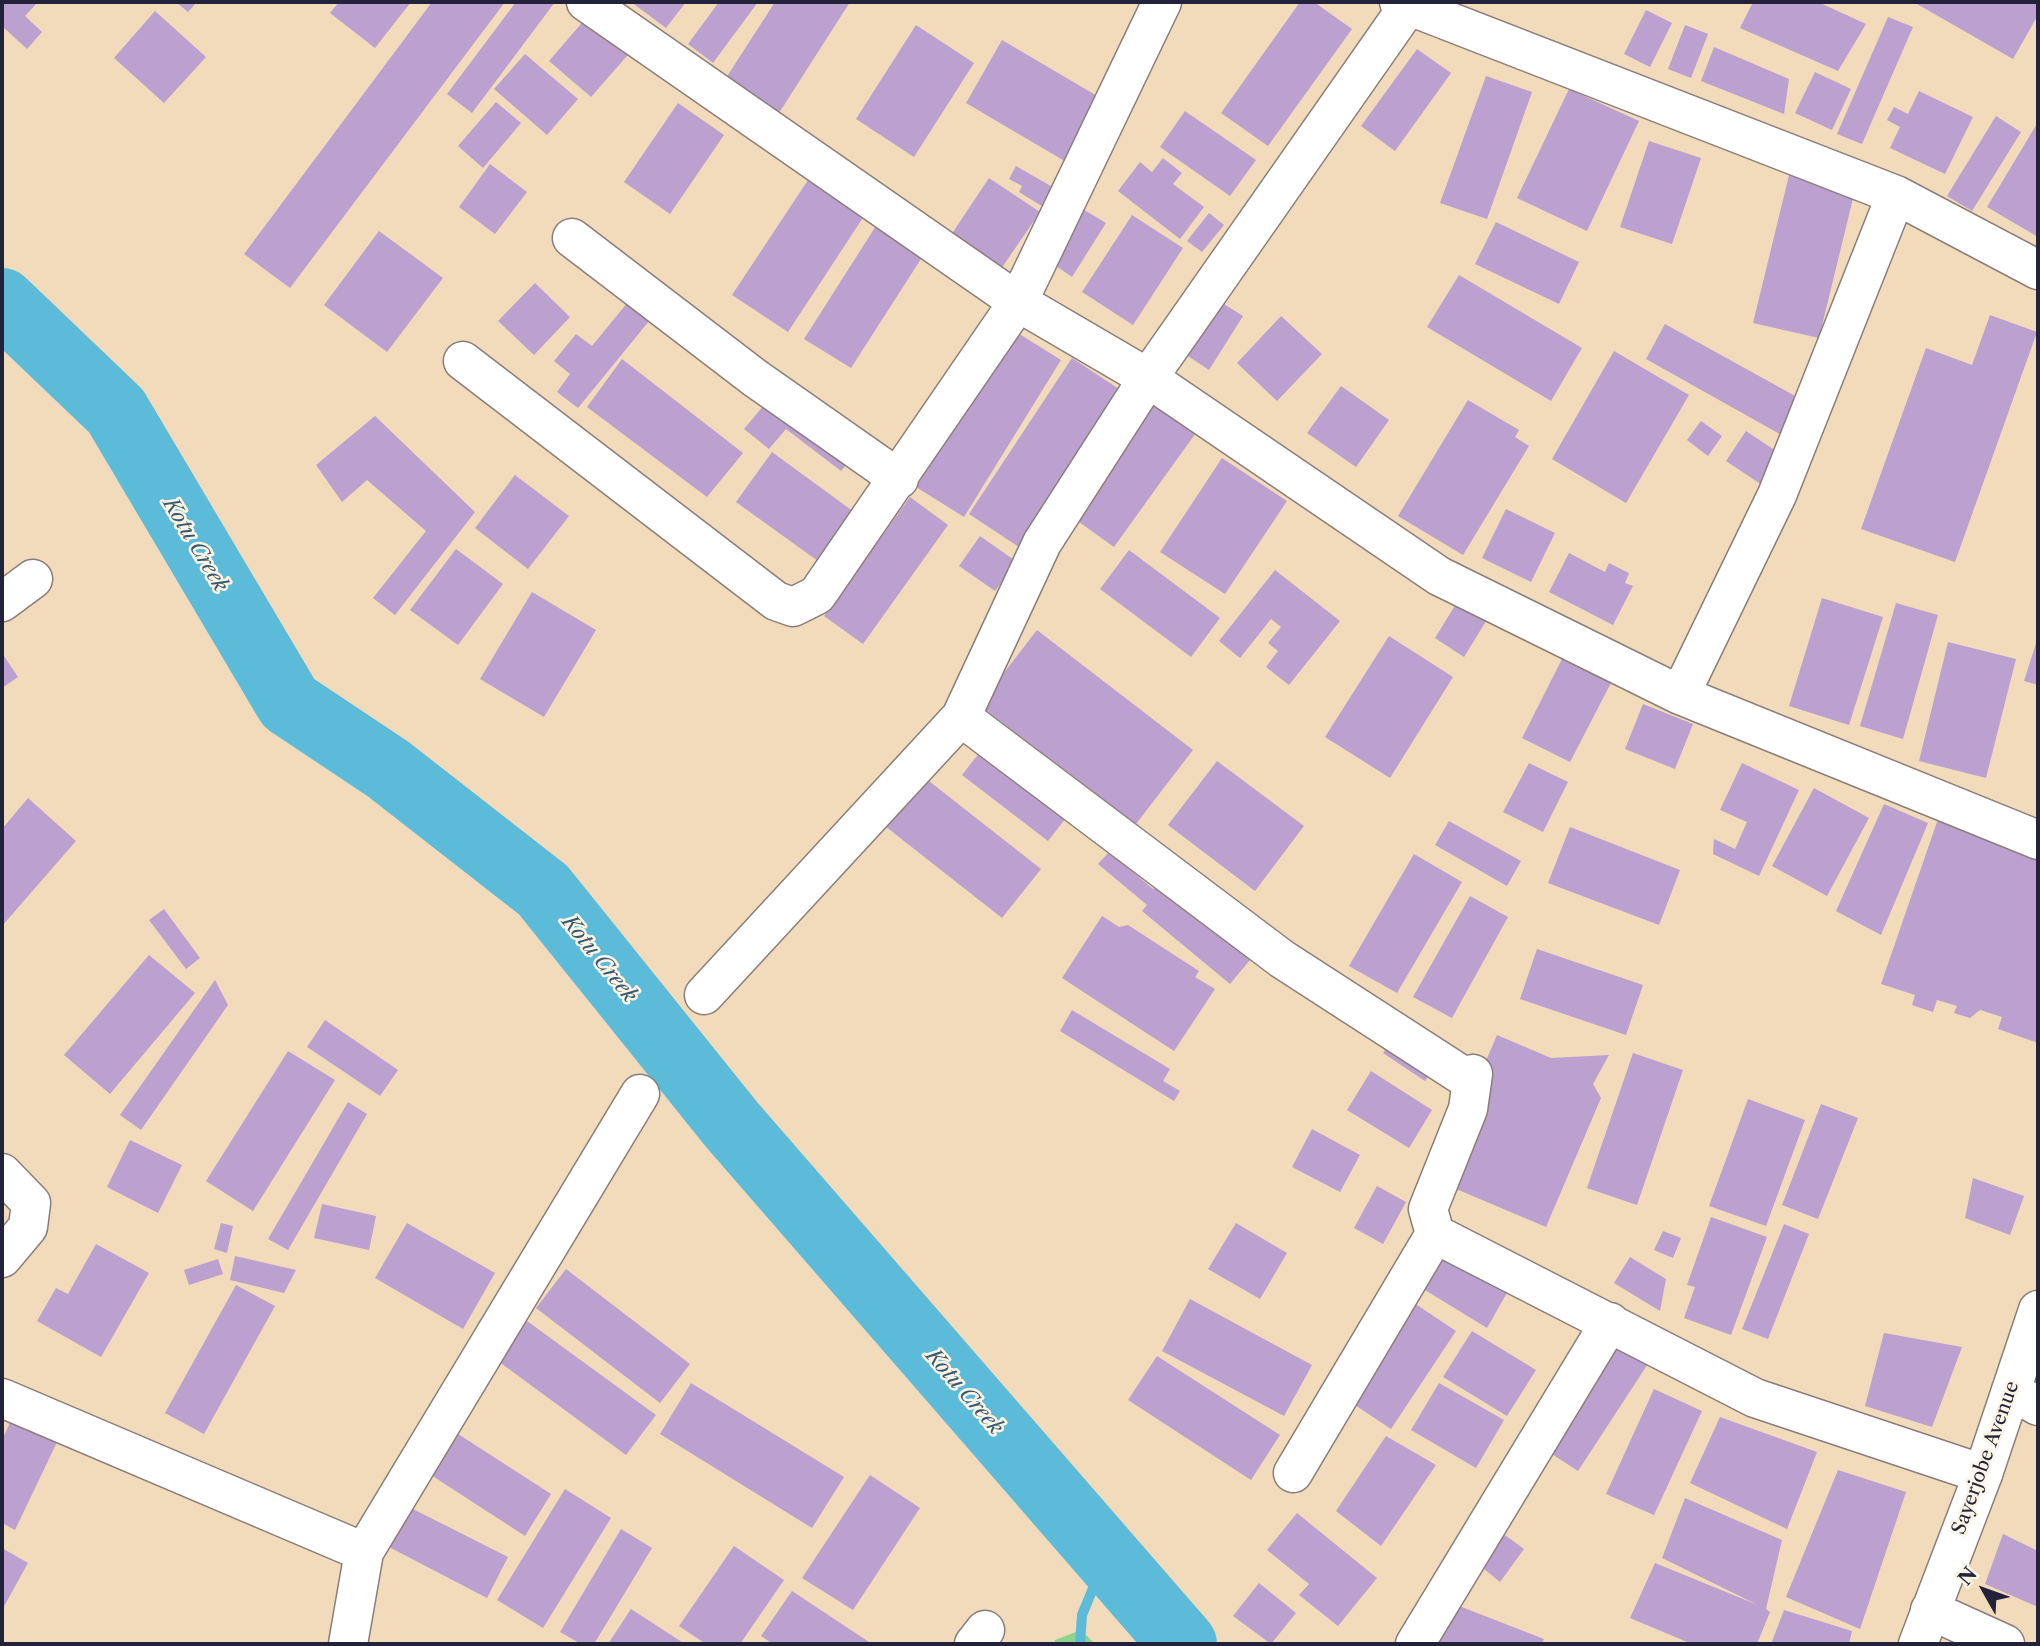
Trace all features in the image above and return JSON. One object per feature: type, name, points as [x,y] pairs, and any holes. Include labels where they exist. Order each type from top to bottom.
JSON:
[{"type":"street","points":[[586,2],[1018,302],[1148,378],[1439,576],[1680,695],[2038,841]]},
{"type":"street","points":[[463,361],[776,601],[793,607],[817,595],[1018,302],[1162,2]]},
{"type":"street","points":[[704,995],[961,717],[1042,543],[1148,378],[1406,3],[1896,195],[2038,270]]},
{"type":"street","points":[[1680,695],[1777,495],[1896,195]]},
{"type":"street","points":[[572,238],[755,378],[899,479]]},
{"type":"street","points":[[2,602],[33,579]]},
{"type":"street","points":[[961,717],[1282,959],[1466,1078],[1474,1074],[1468,1109],[1428,1209],[1435,1234],[1293,1473]]},
{"type":"street","points":[[348,1644],[364,1552],[640,1094]]},
{"type":"street","points":[[2,1173],[31,1203],[28,1227],[2,1258]]},
{"type":"street","points":[[1435,1234],[1755,1398],[1983,1474]]},
{"type":"street","name":"Sayerjobe Avenue","points":[[1924,1627],[1983,1474],[2024,1399],[2038,1310]]},
{"type":"street","points":[[1415,1644],[1610,1322]]},
{"type":"street","points":[[2,1398],[364,1552]]},
{"type":"street","points":[[1924,1627],[2005,1644]]},
{"type":"green space","points":[[1081,1630],[1095,1644],[1054,1644],[1055,1640]]},
{"type":"building","points":[[2,2],[38,2],[25,16],[42,32],[27,49],[2,26]]},
{"type":"building","points":[[176,2],[197,2],[188,12]]},
{"type":"building","points":[[339,2],[411,2],[375,48],[330,13]]},
{"type":"building","points":[[432,2],[505,2],[290,288],[244,254]]},
{"type":"building","points":[[516,2],[555,2],[472,113],[447,94]]},
{"type":"building","points":[[631,2],[686,2],[666,28]]},
{"type":"building","points":[[719,2],[758,2],[713,63],[688,44]]},
{"type":"building","points":[[775,2],[850,2],[779,113],[726,78]]},
{"type":"building","points":[[1300,2],[1314,2],[1352,29],[1268,146],[1221,113]]},
{"type":"building","points":[[1753,2],[1818,2],[1866,24],[1838,71],[1740,28]]},
{"type":"building","points":[[2038,2],[2038,15],[2013,59],[1917,4]]},
{"type":"building","points":[[599,3],[641,40],[591,97],[549,61]]},
{"type":"building","points":[[1646,10],[1672,23],[1650,67],[1624,54]]},
{"type":"building","points":[[155,11],[206,57],[164,103],[114,58]]},
{"type":"building","points":[[1888,17],[1913,27],[1862,144],[1837,134]]},
{"type":"building","points":[[916,25],[974,63],[914,157],[856,119]]},
{"type":"building","points":[[1685,25],[1708,34],[1691,78],[1668,69]]},
{"type":"building","points":[[1002,40],[1104,100],[1068,163],[966,103]]},
{"type":"building","points":[[1714,47],[1789,79],[1784,114],[1701,81]]},
{"type":"building","points":[[1417,49],[1451,73],[1395,151],[1361,126]]},
{"type":"building","points":[[525,54],[578,99],[547,135],[494,89]]},
{"type":"building","points":[[1815,72],[1851,89],[1832,130],[1795,113]]},
{"type":"building","points":[[1486,76],[1532,92],[1487,219],[1440,203]]},
{"type":"building","points":[[1569,89],[1639,121],[1587,231],[1517,198]]},
{"type":"building","points":[[1919,91],[1973,117],[1945,174],[1890,148],[1900,127],[1887,120],[1894,107],[1908,114]]},
{"type":"building","points":[[496,102],[521,123],[483,168],[458,146]]},
{"type":"building","points":[[678,103],[724,135],[670,214],[624,182]]},
{"type":"building","points":[[1185,111],[1256,160],[1230,196],[1160,147]]},
{"type":"building","points":[[1996,116],[2021,132],[1972,211],[1947,196]]},
{"type":"building","points":[[2038,122],[2038,237],[1987,207]]},
{"type":"building","points":[[1649,141],[1701,158],[1672,244],[1620,227]]},
{"type":"building","points":[[1163,158],[1182,173],[1173,184],[1204,207],[1180,239],[1118,191],[1140,162],[1152,172]]},
{"type":"building","points":[[490,164],[527,192],[495,234],[459,207]]},
{"type":"building","points":[[1016,166],[1056,189],[1045,208],[1019,192],[1022,186],[1009,179]]},
{"type":"building","points":[[1791,167],[1857,182],[1819,338],[1753,323]]},
{"type":"building","points":[[812,174],[868,210],[788,332],[732,295]]},
{"type":"building","points":[[989,178],[1040,212],[1001,269],[951,235]]},
{"type":"building","points":[[1076,205],[1106,223],[1072,277],[1043,257]]},
{"type":"building","points":[[1209,213],[1224,225],[1202,252],[1187,241]]},
{"type":"building","points":[[1132,215],[1183,248],[1133,325],[1082,292]]},
{"type":"building","points":[[881,218],[928,248],[851,368],[804,339]]},
{"type":"building","points":[[1496,222],[1579,262],[1559,304],[1475,264]]},
{"type":"building","points":[[379,231],[443,278],[387,352],[324,305]]},
{"type":"building","points":[[1459,275],[1582,348],[1551,401],[1427,327]]},
{"type":"building","points":[[535,283],[570,317],[534,355],[498,321]]},
{"type":"building","points":[[632,297],[654,315],[578,408],[557,392],[570,374],[554,361],[576,334],[592,346]]},
{"type":"building","points":[[1216,299],[1243,316],[1209,370],[1182,352]]},
{"type":"building","points":[[1990,315],[2037,332],[1955,562],[1861,529],[1926,348],[1972,365]]},
{"type":"building","points":[[1281,316],[1322,354],[1277,401],[1237,363]]},
{"type":"building","points":[[1665,324],[1806,402],[1785,437],[1646,359]]},
{"type":"building","points":[[1013,330],[1061,360],[964,517],[916,487]]},
{"type":"building","points":[[1614,351],[1689,395],[1626,503],[1552,459]]},
{"type":"building","points":[[1072,358],[1122,391],[1019,547],[969,514]]},
{"type":"building","points":[[622,359],[743,453],[707,497],[587,407]]},
{"type":"building","points":[[1341,386],[1389,420],[1356,467],[1307,433]]},
{"type":"building","points":[[775,392],[855,454],[841,471],[786,429],[769,449],[744,429]]},
{"type":"building","points":[[1152,397],[1198,430],[1114,547],[1068,514]]},
{"type":"building","points":[[1468,400],[1519,430],[1515,437],[1529,446],[1463,555],[1398,516]]},
{"type":"building","points":[[375,416],[475,512],[395,615],[373,598],[426,531],[367,480],[342,502],[316,465]]},
{"type":"building","points":[[1701,421],[1722,436],[1708,456],[1687,440]]},
{"type":"building","points":[[1746,431],[1782,455],[1762,485],[1726,461]]},
{"type":"building","points":[[772,452],[865,520],[829,569],[736,502]]},
{"type":"building","points":[[1222,458],[1287,501],[1225,594],[1160,552]]},
{"type":"building","points":[[515,475],[569,516],[528,569],[475,528]]},
{"type":"building","points":[[910,497],[948,525],[863,644],[824,616]]},
{"type":"building","points":[[1506,509],[1555,533],[1531,582],[1482,558]]},
{"type":"building","points":[[980,536],[1017,562],[995,591],[959,566]]},
{"type":"building","points":[[456,549],[503,584],[458,645],[410,610]]},
{"type":"building","points":[[1129,550],[1220,618],[1191,657],[1100,589]]},
{"type":"building","points":[[1569,553],[1605,572],[1609,563],[1629,573],[1625,583],[1633,586],[1613,625],[1549,592]]},
{"type":"building","points":[[1275,570],[1340,621],[1289,685],[1266,667],[1278,651],[1268,643],[1281,627],[1271,619],[1240,658],[1219,641]]},
{"type":"building","points":[[532,592],[596,630],[544,717],[480,679]]},
{"type":"building","points":[[1822,598],[1883,617],[1849,725],[1789,706]]},
{"type":"building","points":[[1459,599],[1488,618],[1464,657],[1435,638]]},
{"type":"building","points":[[1896,603],[1938,615],[1903,739],[1860,726]]},
{"type":"building","points":[[1037,630],[1193,750],[1136,824],[979,705]]},
{"type":"building","points":[[1389,636],[1453,677],[1390,778],[1325,737]]},
{"type":"building","points":[[2038,637],[2038,685],[2024,681]]},
{"type":"building","points":[[1948,642],[2016,659],[1986,778],[1919,761]]},
{"type":"building","points":[[2,653],[18,677],[2,688]]},
{"type":"building","points":[[1562,659],[1611,683],[1570,762],[1522,738]]},
{"type":"building","points":[[1643,704],[1693,724],[1675,769],[1625,749]]},
{"type":"building","points":[[994,734],[1080,800],[1048,841],[962,775]]},
{"type":"building","points":[[1217,761],[1304,826],[1255,891],[1168,825]]},
{"type":"building","points":[[1529,763],[1568,782],[1543,832],[1503,812]]},
{"type":"building","points":[[1742,763],[1799,790],[1759,876],[1713,854],[1714,839],[1735,849],[1747,822],[1720,810]]},
{"type":"building","points":[[915,770],[1041,869],[1002,918],[876,819]]},
{"type":"building","points":[[1814,788],[1869,818],[1827,896],[1772,866]]},
{"type":"building","points":[[28,798],[76,841],[2,926],[2,829]]},
{"type":"building","points":[[1884,804],[1928,823],[1881,935],[1836,911]]},
{"type":"building","points":[[1938,819],[2038,853],[2038,1043],[1998,1029],[2002,1017],[1980,1010],[1970,1018],[1954,1013],[1957,1006],[1937,1000],[1933,1012],[1912,1005],[1915,995],[1881,984]]},
{"type":"building","points":[[1449,821],[1521,861],[1507,886],[1435,845]]},
{"type":"building","points":[[1570,827],[1680,870],[1659,925],[1548,883]]},
{"type":"building","points":[[1109,852],[1153,889],[1157,884],[1250,960],[1230,984],[1142,911],[1147,905],[1098,864]]},
{"type":"building","points":[[1414,854],[1462,882],[1397,993],[1349,966]]},
{"type":"building","points":[[1470,896],[1508,917],[1452,1018],[1413,997]]},
{"type":"building","points":[[164,909],[200,958],[186,969],[149,920]]},
{"type":"building","points":[[1102,916],[1119,927],[1128,925],[1199,971],[1195,977],[1215,989],[1174,1051],[1062,978]]},
{"type":"building","points":[[1537,949],[1643,985],[1626,1035],[1520,999]]},
{"type":"building","points":[[149,955],[195,993],[110,1094],[64,1055]]},
{"type":"building","points":[[215,980],[228,1005],[141,1130],[120,1115]]},
{"type":"building","points":[[1072,1010],[1170,1069],[1163,1081],[1180,1091],[1174,1101],[1060,1031]]},
{"type":"building","points":[[325,1020],[398,1070],[380,1096],[307,1047]]},
{"type":"building","points":[[1398,1032],[1439,1060],[1425,1081],[1383,1053]]},
{"type":"building","points":[[1497,1035],[1551,1058],[1609,1055],[1593,1084],[1601,1098],[1546,1227],[1435,1180]]},
{"type":"building","points":[[288,1051],[335,1080],[253,1211],[206,1181]]},
{"type":"building","points":[[1633,1053],[1683,1070],[1637,1205],[1587,1188]]},
{"type":"building","points":[[1371,1071],[1432,1110],[1409,1148],[1347,1110]]},
{"type":"building","points":[[1748,1099],[1805,1120],[1766,1226],[1709,1206]]},
{"type":"building","points":[[348,1102],[367,1114],[288,1250],[268,1239]]},
{"type":"building","points":[[1821,1104],[1858,1118],[1818,1219],[1782,1205]]},
{"type":"building","points":[[1312,1129],[1360,1155],[1340,1192],[1292,1167]]},
{"type":"building","points":[[130,1140],[182,1165],[158,1213],[107,1187]]},
{"type":"building","points":[[1973,1178],[2024,1196],[2010,1235],[1965,1218]]},
{"type":"building","points":[[1377,1186],[1406,1202],[1383,1244],[1354,1228]]},
{"type":"building","points":[[322,1204],[376,1216],[369,1250],[314,1238]]},
{"type":"building","points":[[1711,1217],[1767,1237],[1731,1335],[1684,1318],[1695,1287],[1687,1285]]},
{"type":"building","points":[[221,1223],[233,1226],[227,1253],[214,1249]]},
{"type":"building","points":[[407,1223],[495,1273],[463,1329],[375,1278]]},
{"type":"building","points":[[1236,1223],[1287,1253],[1260,1299],[1208,1269]]},
{"type":"building","points":[[1784,1224],[1809,1234],[1768,1339],[1742,1329]]},
{"type":"building","points":[[1440,1227],[1521,1268],[1487,1328],[1407,1279]]},
{"type":"building","points":[[1663,1231],[1681,1238],[1673,1258],[1654,1250]]},
{"type":"building","points":[[96,1244],[149,1273],[101,1357],[37,1321],[56,1288],[68,1294]]},
{"type":"building","points":[[235,1256],[296,1270],[284,1293],[230,1280]]},
{"type":"building","points":[[1630,1257],[1666,1279],[1660,1311],[1614,1283]]},
{"type":"building","points":[[218,1259],[223,1274],[189,1285],[184,1270]]},
{"type":"building","points":[[566,1269],[690,1364],[660,1403],[536,1308]]},
{"type":"building","points":[[236,1285],[275,1306],[204,1434],[165,1413]]},
{"type":"building","points":[[1190,1299],[1312,1365],[1284,1416],[1162,1351]]},
{"type":"building","points":[[1411,1301],[1456,1331],[1391,1429],[1346,1399]]},
{"type":"building","points":[[527,1321],[656,1415],[626,1455],[498,1361]]},
{"type":"building","points":[[1607,1322],[1655,1353],[1578,1471],[1530,1440]]},
{"type":"building","points":[[1472,1331],[1536,1370],[1507,1416],[1443,1377]]},
{"type":"building","points":[[1884,1333],[1962,1347],[1932,1427],[1865,1406]]},
{"type":"building","points":[[1157,1356],[1280,1435],[1251,1480],[1128,1400]]},
{"type":"building","points":[[691,1383],[844,1477],[812,1528],[660,1434]]},
{"type":"building","points":[[1439,1383],[1504,1420],[1476,1468],[1411,1430]]},
{"type":"building","points":[[1654,1389],[1702,1411],[1654,1515],[1606,1494]]},
{"type":"building","points":[[1720,1417],[1817,1452],[1787,1529],[1690,1483]]},
{"type":"building","points":[[12,1418],[58,1440],[15,1530],[2,1523],[2,1440]]},
{"type":"building","points":[[455,1432],[551,1494],[525,1536],[428,1473]]},
{"type":"building","points":[[1386,1436],[1436,1465],[1381,1546],[1336,1511]]},
{"type":"building","points":[[1838,1470],[1906,1492],[1860,1629],[1786,1597]]},
{"type":"building","points":[[870,1475],[920,1508],[853,1610],[802,1578]]},
{"type":"building","points":[[565,1489],[611,1518],[543,1628],[497,1600]]},
{"type":"building","points":[[1685,1498],[1782,1540],[1766,1609],[1770,1612],[1757,1644],[1692,1644],[1630,1618],[1655,1563],[1758,1605],[1662,1558]]},
{"type":"building","points":[[409,1507],[508,1557],[487,1598],[389,1547]]},
{"type":"building","points":[[1297,1513],[1377,1578],[1338,1626],[1299,1595],[1309,1584],[1267,1550]]},
{"type":"building","points":[[621,1529],[652,1548],[594,1644],[581,1644],[560,1632]]},
{"type":"building","points":[[1498,1530],[1524,1549],[1500,1582],[1473,1560]]},
{"type":"building","points":[[2003,1534],[2038,1551],[2038,1607],[1985,1584]]},
{"type":"building","points":[[734,1546],[784,1580],[740,1644],[706,1644],[679,1626]]},
{"type":"building","points":[[2,1548],[28,1563],[2,1610]]},
{"type":"building","points":[[1259,1583],[1296,1613],[1271,1644],[1233,1616]]},
{"type":"building","points":[[792,1591],[872,1644],[773,1644],[761,1636]]},
{"type":"building","points":[[1436,1597],[1544,1639],[1542,1644],[1417,1644]]},
{"type":"building","points":[[631,1609],[685,1644],[608,1644]]},
{"type":"building","points":[[1784,1610],[1852,1631],[1849,1644],[1771,1644]]},
{"type":"waterway","name":"Kotu Creek","points":[[2,302],[116,411],[289,703],[388,769],[543,890],[732,1125],[1183,1644]]},
{"type":"waterway","points":[[1080,1644],[1082,1615],[1106,1557]]}]
